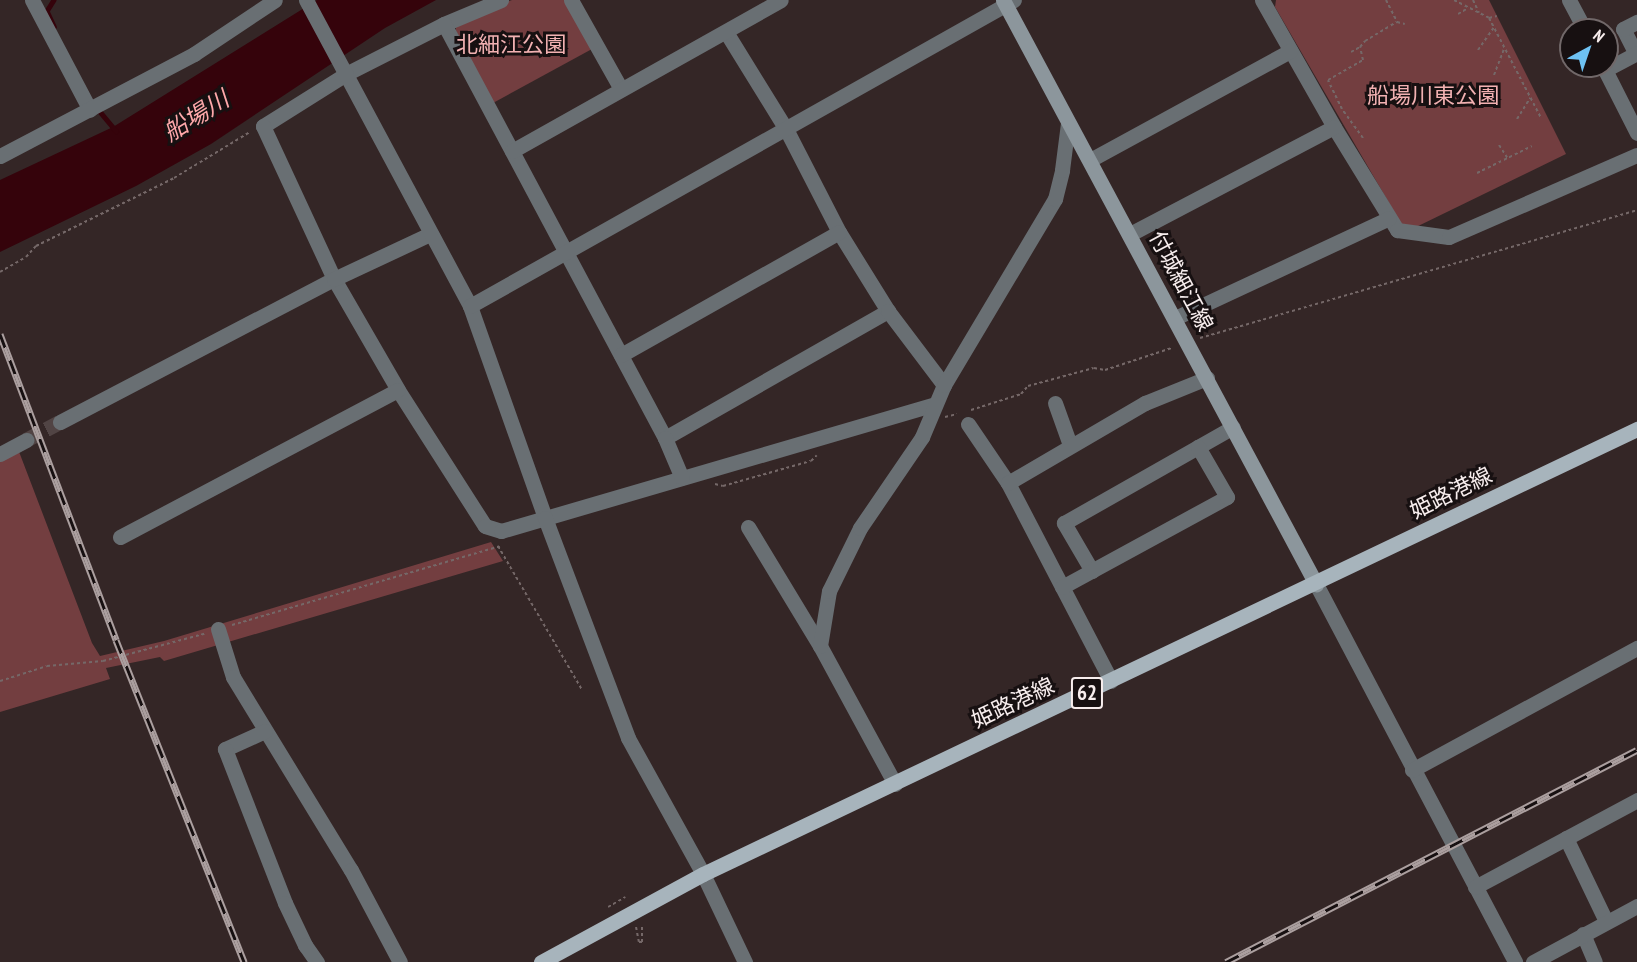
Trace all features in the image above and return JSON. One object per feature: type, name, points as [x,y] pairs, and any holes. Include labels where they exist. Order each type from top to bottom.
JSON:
[{"type":"main road","name":"付城細江線","points":[[1008,2],[1068,123],[1130,234],[1316,584]]},
{"type":"main road","name":"姫路港線","points":[[541,962],[703,874],[1316,584],[1637,429]]},
{"type":"street","points":[[0,156],[194,54],[275,0]]},
{"type":"street","points":[[306,0],[430,234],[471,306],[545,518],[628,738],[703,874],[744,962]]},
{"type":"street","points":[[501,0],[444,24],[346,74],[263,126],[334,279],[398,390],[485,526],[501,531],[935,404]]},
{"type":"street","points":[[571,0],[621,89]]},
{"type":"street","points":[[512,151],[781,0]]},
{"type":"street","points":[[1262,0],[1334,127],[1397,230],[1449,237],[1637,155]]},
{"type":"street","points":[[1569,0],[1579,18]]},
{"type":"street","points":[[34,1],[90,110]]},
{"type":"street","points":[[471,306],[1008,2]]},
{"type":"street","points":[[1619,61],[1636,54],[1623,29],[1637,22]]},
{"type":"street","points":[[444,24],[567,251],[665,438],[682,478]]},
{"type":"street","points":[[726,32],[786,129],[839,231],[888,311],[944,385]]},
{"type":"street","points":[[1090,160],[1290,51]]},
{"type":"street","points":[[1609,78],[1637,133]]},
{"type":"street","points":[[820,646],[829,591],[860,528],[922,437],[944,385],[1055,199],[1062,170],[1068,123]]},
{"type":"street","points":[[1130,234],[1334,127]]},
{"type":"street","points":[[1175,318],[1389,218]]},
{"type":"street","points":[[621,355],[839,231]]},
{"type":"street","points":[[60,422],[334,279],[430,234]]},
{"type":"street","points":[[665,438],[888,311]]},
{"type":"street","points":[[1008,483],[1145,403],[1207,378]]},
{"type":"street","points":[[120,537],[398,390]]},
{"type":"street","points":[[1055,403],[1070,445]]},
{"type":"street","points":[[968,424],[1008,483],[1111,681]]},
{"type":"street","points":[[1092,571],[1064,523],[1233,427]]},
{"type":"street","points":[[0,454],[26,440]]},
{"type":"street","points":[[1062,587],[1227,496],[1198,447]]},
{"type":"street","points":[[748,527],[820,646],[895,784]]},
{"type":"street","points":[[1316,584],[1515,962]]},
{"type":"street","points":[[218,629],[233,677],[351,870],[394,960]]},
{"type":"street","points":[[1412,770],[1637,648]]},
{"type":"street","points":[[265,731],[225,749],[285,903],[305,945],[317,962]]},
{"type":"street","points":[[1475,887],[1637,800]]},
{"type":"street","points":[[1566,838],[1606,921]]},
{"type":"street","points":[[1533,962],[1637,906]]},
{"type":"street","points":[[1583,934],[1595,962]]},
{"type":"path","points":[[1386,0],[1397,22]]},
{"type":"path","points":[[1454,0],[1489,18],[1540,118]]},
{"type":"path","points":[[1473,0],[1479,13]]},
{"type":"path","points":[[1458,14],[1468,8]]},
{"type":"path","points":[[1489,18],[1497,16]]},
{"type":"path","points":[[1351,52],[1397,22],[1405,24]]},
{"type":"path","points":[[1478,50],[1494,27]]},
{"type":"path","points":[[1360,47],[1363,60],[1328,80],[1342,108],[1363,138]]},
{"type":"path","points":[[1494,75],[1504,49]]},
{"type":"path","points":[[1517,119],[1530,98]]},
{"type":"path","points":[[0,272],[26,257],[36,246],[174,177],[263,126]]},
{"type":"path","points":[[1499,145],[1508,159]]},
{"type":"path","points":[[1477,173],[1532,146]]},
{"type":"path","points":[[928,422],[1021,394],[1028,387],[1094,368],[1105,370],[1188,342],[1637,210]]},
{"type":"path","points":[[485,526],[582,690]]},
{"type":"path","points":[[0,681],[47,666],[103,662],[507,544]]},
{"type":"path","points":[[638,930],[639,942],[642,942],[642,924]]},
{"type":"green space","name":"北細江公園","points":[[512,0],[566,0],[592,49],[493,103],[456,31],[456,26],[462,20]]},
{"type":"green space","name":"船場川東公園","points":[[1276,0],[1489,0],[1566,154],[1412,229],[1403,227],[1275,7]]},
{"type":"green space","points":[[18,449],[92,643],[100,656],[164,641],[491,542],[503,561],[164,661],[160,657],[106,668],[110,679],[0,712],[0,459]]},
{"type":"water","name":"船場川","points":[[317,0],[436,0],[385,28],[211,144],[136,186],[0,252],[0,180],[113,127]]},
{"type":"waterway","points":[[54,0],[47,11],[54,26]]},
{"type":"waterway","points":[[97,108],[116,131]]},
{"type":"tunnel","points":[[26,440],[60,422]]},
{"type":"railway","points":[[0,334],[116,640],[244,962]]},
{"type":"railway","points":[[1226,962],[1637,750]]}]
